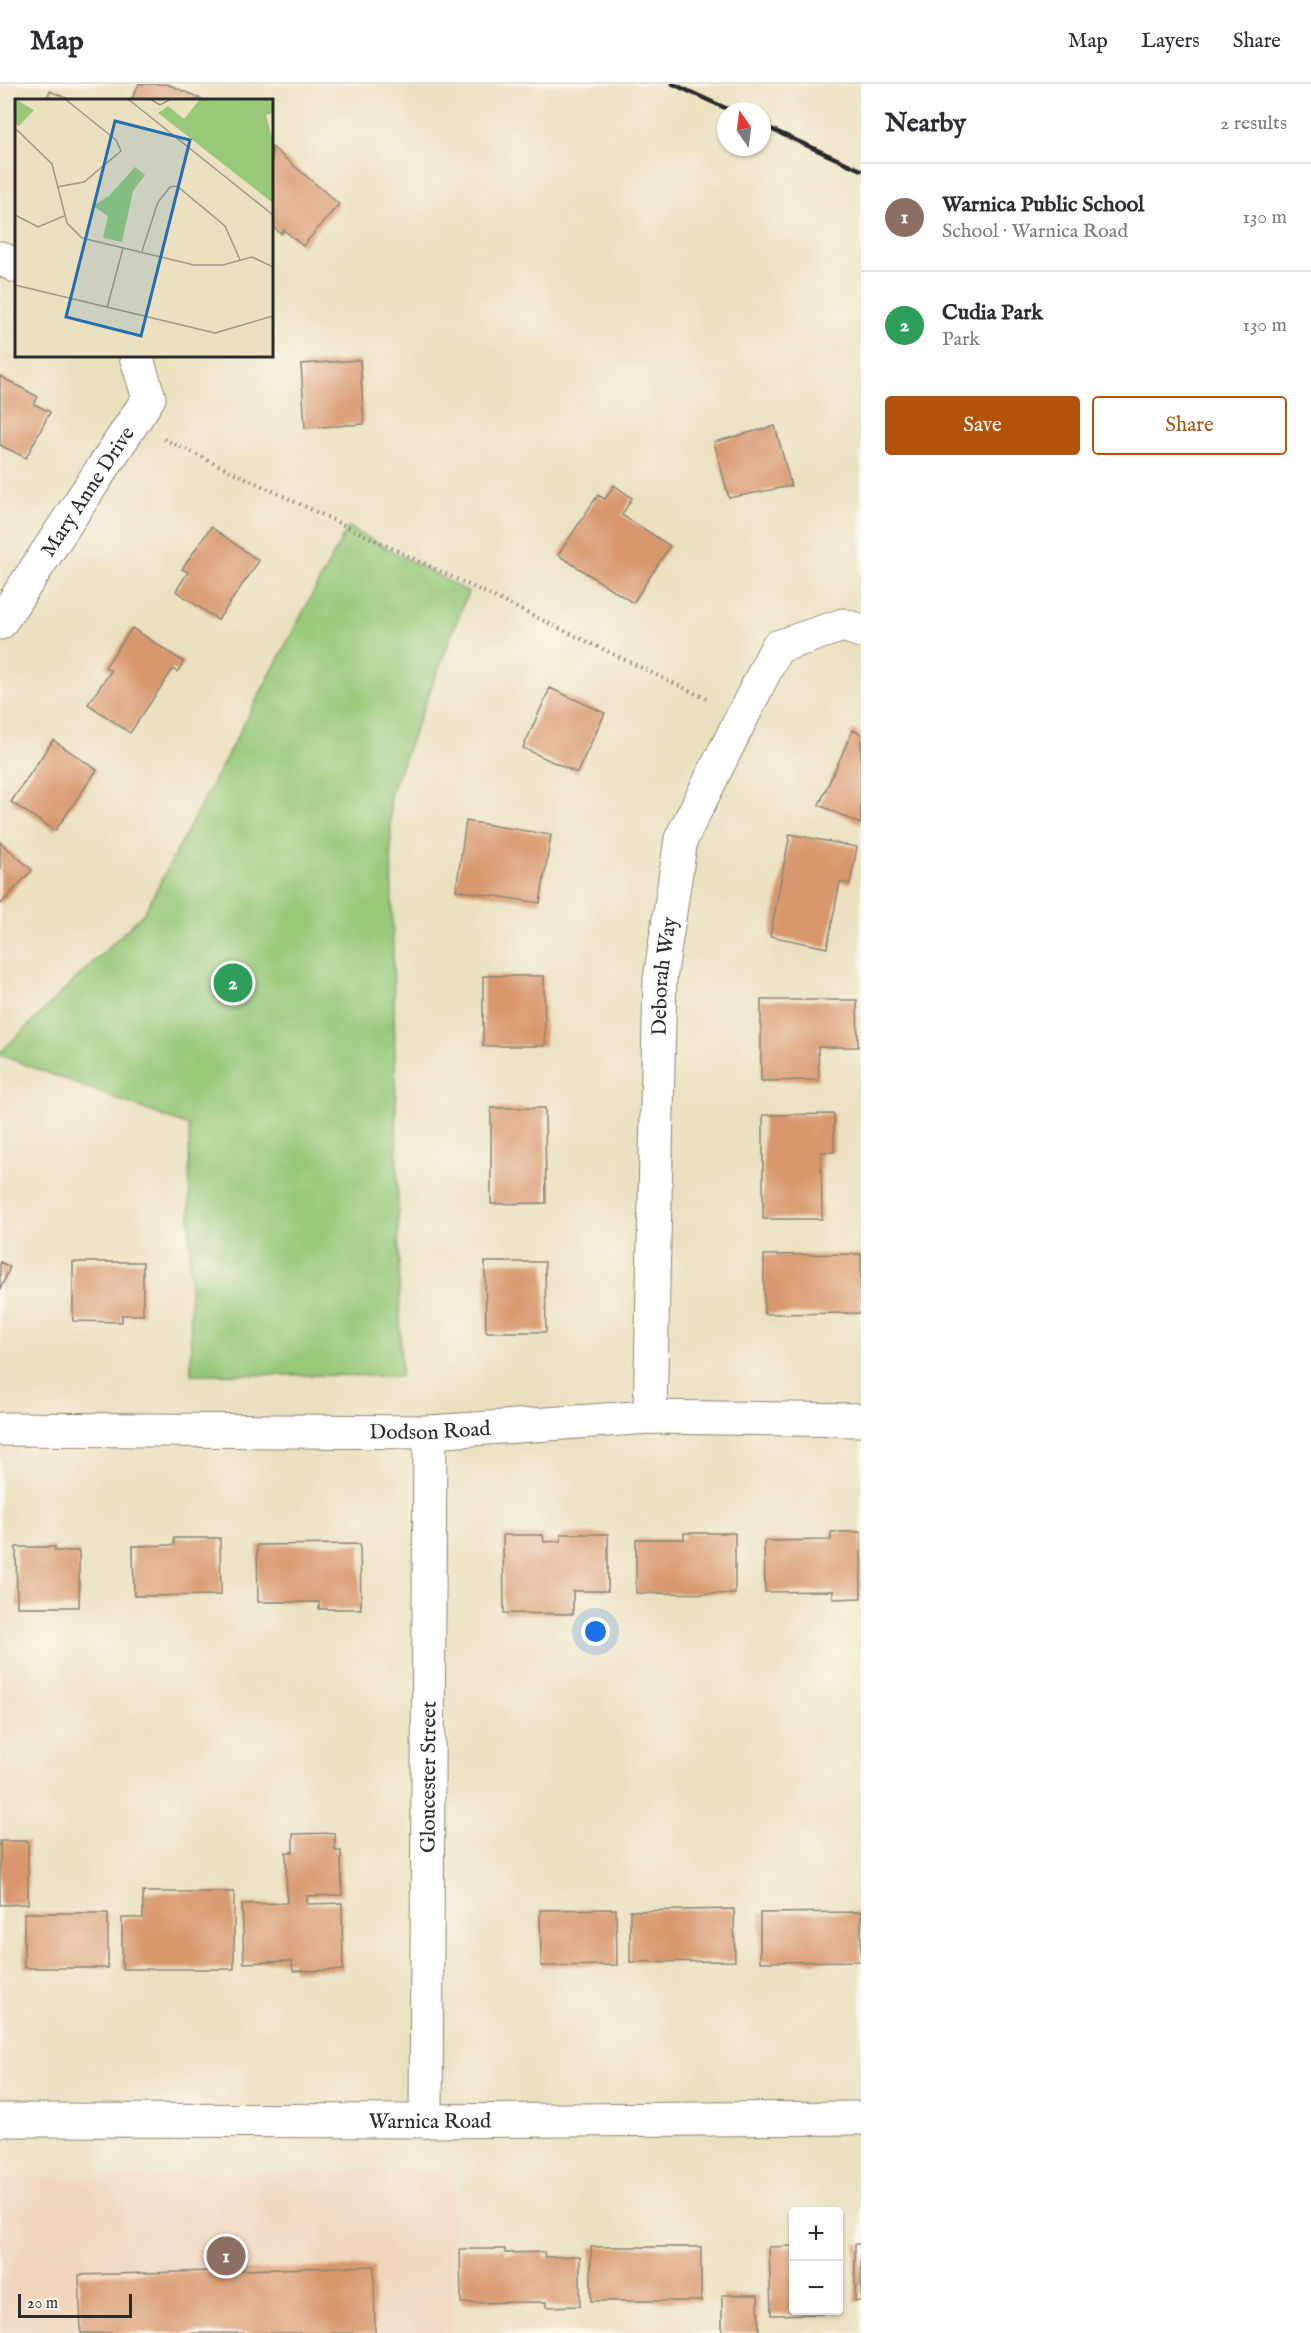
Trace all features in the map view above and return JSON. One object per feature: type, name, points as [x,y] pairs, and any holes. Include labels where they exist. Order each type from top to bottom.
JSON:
[{"type":"street","points":[[0,258],[15,266]]},
{"type":"street","name":"Mary Anne Drive","points":[[0,623],[149,398],[136,357]]},
{"type":"street","name":"Deborah Way","points":[[650,1417],[660,979],[681,839],[777,647],[843,625],[861,631]]},
{"type":"street","name":"Dodson Road","points":[[0,1429],[430,1432],[650,1417],[861,1420]]},
{"type":"street","name":"Gloucester Street","points":[[426,2121],[430,1432]]},
{"type":"street","name":"Warnica Road","points":[[0,2120],[426,2121],[861,2118]]},
{"type":"path","points":[[132,424],[742,716]]},
{"type":"shaded area","points":[[454,2169],[452,2333],[0,2333],[0,2179]]},
{"type":"green space","points":[[348,527],[468,592],[390,795],[401,1376],[191,1374],[189,1126],[0,1055],[0,1053],[144,913]]},
{"type":"building","points":[[139,84],[167,84],[202,99],[132,99]]},
{"type":"building","points":[[50,91],[68,99],[46,99]]},
{"type":"building","points":[[273,148],[339,204],[303,246],[284,230],[281,234],[273,227]]},
{"type":"building","points":[[360,360],[364,424],[305,428],[301,364]]},
{"type":"building","points":[[0,376],[38,397],[34,404],[50,412],[26,458],[0,445]]},
{"type":"building","points":[[775,426],[791,486],[729,498],[714,442]]},
{"type":"building","points":[[614,485],[632,498],[622,515],[670,546],[633,603],[558,555],[598,495],[605,499]]},
{"type":"building","points":[[211,527],[259,561],[218,620],[176,591],[188,572],[182,569]]},
{"type":"building","points":[[132,628],[184,662],[177,672],[173,669],[130,733],[88,704],[111,671],[105,667]]},
{"type":"building","points":[[550,688],[605,713],[577,773],[523,748]]},
{"type":"building","points":[[853,730],[861,734],[861,824],[819,805]]},
{"type":"building","points":[[53,740],[97,770],[55,831],[11,802]]},
{"type":"building","points":[[466,821],[551,835],[540,903],[456,890]]},
{"type":"building","points":[[790,834],[857,847],[850,884],[840,882],[827,948],[770,936]]},
{"type":"building","points":[[0,842],[32,870],[0,905]]},
{"type":"building","points":[[483,976],[544,976],[545,1046],[483,1046]]},
{"type":"building","points":[[761,1000],[857,1000],[858,1047],[818,1047],[819,1080],[761,1081]]},
{"type":"building","points":[[491,1108],[545,1108],[546,1203],[491,1204]]},
{"type":"building","points":[[834,1114],[834,1152],[821,1152],[822,1219],[763,1219],[763,1115]]},
{"type":"building","points":[[861,1254],[861,1313],[764,1314],[764,1255]]},
{"type":"building","points":[[0,1262],[10,1267],[0,1290]]},
{"type":"building","points":[[73,1262],[143,1262],[143,1315],[122,1315],[122,1322],[73,1321]]},
{"type":"building","points":[[485,1262],[545,1262],[546,1332],[486,1332]]},
{"type":"building","points":[[831,1532],[861,1532],[861,1598],[833,1599],[833,1591],[765,1592],[764,1541],[831,1540]]},
{"type":"building","points":[[684,1533],[735,1533],[735,1594],[636,1593],[636,1539],[684,1539]]},
{"type":"building","points":[[561,1534],[608,1534],[608,1591],[573,1591],[573,1614],[504,1613],[503,1535],[543,1535],[544,1542],[561,1541]]},
{"type":"building","points":[[174,1538],[220,1538],[221,1595],[134,1596],[133,1546],[174,1545]]},
{"type":"building","points":[[360,1544],[361,1609],[319,1609],[319,1602],[258,1602],[257,1545]]},
{"type":"building","points":[[16,1547],[55,1547],[55,1551],[79,1551],[79,1607],[17,1607]]},
{"type":"building","points":[[335,1833],[335,1851],[341,1851],[342,1895],[307,1896],[307,1904],[342,1903],[343,1970],[293,1971],[292,1961],[244,1963],[242,1904],[287,1903],[286,1852],[293,1852],[293,1834]]},
{"type":"building","points":[[0,1841],[28,1841],[28,1904],[0,1905]]},
{"type":"building","points":[[143,1892],[234,1892],[234,1969],[122,1969],[122,1918],[143,1918]]},
{"type":"building","points":[[616,1909],[617,1965],[541,1966],[540,1910]]},
{"type":"building","points":[[734,1909],[735,1961],[630,1962],[630,1911]]},
{"type":"building","points":[[861,1912],[861,1961],[760,1962],[760,1913]]},
{"type":"building","points":[[24,1913],[108,1913],[108,1968],[24,1968]]},
{"type":"building","points":[[855,2244],[861,2244],[861,2301],[855,2301]]},
{"type":"building","points":[[789,2246],[789,2315],[771,2315],[769,2247]]},
{"type":"building","points":[[591,2247],[701,2247],[701,2301],[591,2301]]},
{"type":"building","points":[[460,2249],[505,2249],[505,2253],[544,2252],[545,2257],[580,2256],[580,2306],[546,2307],[546,2302],[461,2303]]},
{"type":"building","points":[[374,2266],[375,2333],[81,2333],[79,2275]]},
{"type":"building","points":[[722,2295],[758,2295],[759,2333],[722,2333]]},
{"type":"railway","points":[[673,84],[717,104]]},
{"type":"railway","points":[[771,129],[861,170]]},
{"type":"place","name":"Cudia Park","points":[[233,983]]},
{"type":"place","name":"Warnica Public School","points":[[226,2256]]}]
